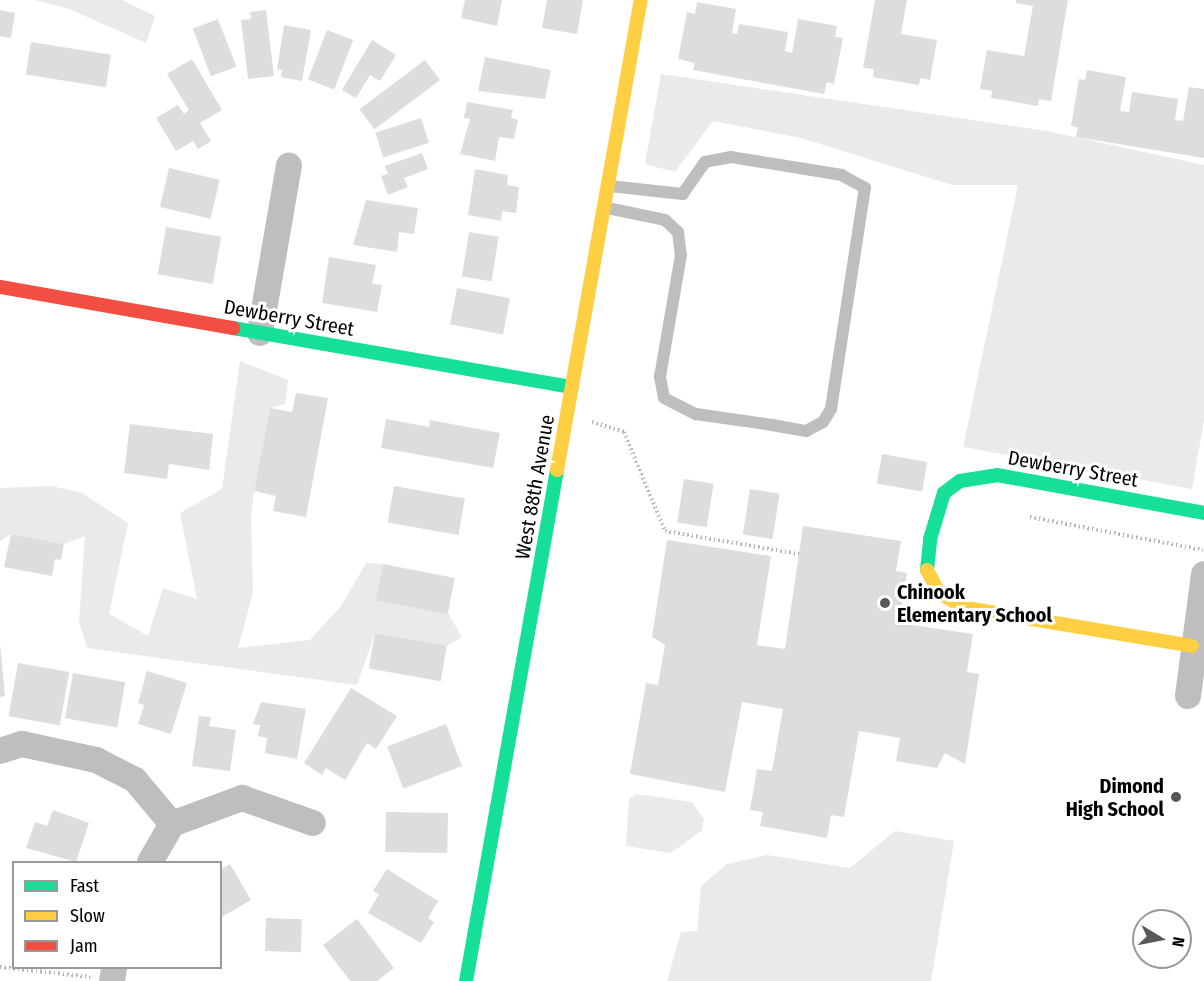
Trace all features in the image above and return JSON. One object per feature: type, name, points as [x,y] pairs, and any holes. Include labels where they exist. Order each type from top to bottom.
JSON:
[{"type":"street","name":"West 88th Avenue","points":[[466,981],[572,387],[610,209],[608,186],[641,0]]},
{"type":"street","points":[[260,333],[289,165]]},
{"type":"street","name":"Dewberry Street","points":[[0,287],[572,387]]},
{"type":"street","name":"Dewberry Street","points":[[1191,646],[966,608],[939,593],[926,568],[930,539],[945,494],[960,481],[997,475],[1204,513]]},
{"type":"street","points":[[1188,696],[1191,646],[1204,574]]},
{"type":"street","points":[[0,751],[22,744],[96,760],[135,780],[172,824]]},
{"type":"street","points":[[151,861],[172,824],[242,798],[313,823]]},
{"type":"lane","points":[[608,186],[683,194],[705,162],[731,157],[842,175],[865,188],[833,399],[823,422],[806,430],[696,414],[664,398],[660,377],[681,255],[678,232],[665,220],[610,209]]},
{"type":"path","points":[[567,418],[624,432],[665,531],[799,554]]},
{"type":"path","points":[[1030,517],[1204,550]]},
{"type":"path","points":[[23,969],[115,977]]},
{"type":"shaded area","points":[[35,0],[122,0],[155,16],[146,43],[69,9]]},
{"type":"shaded area","points":[[661,74],[1047,131],[1204,165],[1204,420],[1192,489],[963,447],[1018,185],[952,185],[801,138],[713,121],[675,172],[645,164]]},
{"type":"shaded area","points":[[240,361],[288,380],[285,404],[270,408],[254,491],[251,518],[253,593],[238,648],[310,640],[341,606],[366,563],[383,564],[377,600],[448,613],[462,637],[447,646],[375,633],[357,685],[87,648],[79,621],[85,536],[64,544],[11,534],[0,541],[0,488],[52,486],[82,493],[128,523],[109,614],[148,636],[163,588],[197,599],[180,513],[222,489]]},
{"type":"shaded area","points":[[636,794],[692,802],[704,819],[702,830],[671,853],[626,846],[629,799]]},
{"type":"shaded area","points":[[895,831],[954,841],[931,981],[667,981],[681,932],[697,931],[701,886],[727,864],[767,855],[850,868]]},
{"type":"building","points":[[465,0],[502,0],[497,26],[461,18]]},
{"type":"building","points":[[547,0],[583,0],[577,34],[542,28]]},
{"type":"building","points":[[875,0],[907,0],[901,34],[937,40],[930,80],[920,78],[919,85],[873,77],[874,69],[863,68]]},
{"type":"building","points":[[1016,0],[1068,0],[1051,101],[1039,99],[1038,106],[991,98],[992,91],[980,89],[987,50],[1024,56],[1033,6],[1016,3]]},
{"type":"building","points":[[697,2],[736,9],[732,33],[737,34],[739,24],[788,32],[785,51],[792,53],[798,19],[837,26],[835,37],[843,38],[834,84],[827,82],[824,94],[693,70],[695,63],[678,59],[687,12],[695,14]]},
{"type":"building","points":[[0,10],[15,13],[11,38],[0,36]]},
{"type":"building","points":[[266,10],[274,76],[248,79],[241,20],[251,19],[250,12]]},
{"type":"building","points":[[218,19],[236,67],[211,76],[193,29]]},
{"type":"building","points":[[284,25],[311,30],[302,81],[281,77],[282,70],[277,69]]},
{"type":"building","points":[[327,30],[353,40],[334,90],[308,79]]},
{"type":"building","points":[[372,40],[396,55],[380,81],[370,75],[356,98],[342,90]]},
{"type":"building","points":[[31,42],[111,55],[106,87],[26,75]]},
{"type":"building","points":[[485,57],[551,70],[545,99],[478,91]]},
{"type":"building","points":[[192,59],[222,110],[200,123],[211,141],[198,149],[193,141],[176,151],[156,118],[178,105],[184,114],[189,110],[167,74]]},
{"type":"building","points":[[425,60],[440,80],[375,129],[360,109]]},
{"type":"building","points":[[1087,70],[1126,77],[1120,111],[1129,112],[1132,92],[1178,99],[1175,120],[1183,121],[1189,87],[1204,89],[1204,158],[1076,137],[1078,127],[1071,126],[1079,79],[1085,80]]},
{"type":"building","points":[[467,102],[513,110],[511,118],[518,120],[514,139],[499,137],[495,161],[460,154],[470,119],[464,118]]},
{"type":"building","points":[[421,118],[429,143],[383,158],[375,133]]},
{"type":"building","points":[[422,153],[428,169],[404,178],[408,187],[388,195],[381,176],[388,174],[385,166]]},
{"type":"building","points":[[169,168],[220,180],[211,219],[160,207]]},
{"type":"building","points":[[475,169],[508,175],[507,185],[519,187],[516,213],[502,211],[501,221],[468,215]]},
{"type":"building","points":[[366,200],[418,208],[414,234],[399,232],[397,252],[353,245]]},
{"type":"building","points":[[166,227],[221,237],[213,284],[158,274]]},
{"type":"building","points":[[469,232],[499,237],[492,281],[462,276]]},
{"type":"building","points":[[329,257],[376,265],[372,284],[382,285],[377,312],[322,303]]},
{"type":"building","points":[[457,288],[510,298],[503,335],[450,324]]},
{"type":"building","points":[[296,393],[328,398],[306,517],[273,511],[276,496],[254,491],[270,408],[292,412]]},
{"type":"building","points":[[386,419],[429,427],[430,420],[500,433],[493,468],[381,448]]},
{"type":"building","points":[[130,424],[213,434],[209,470],[169,464],[167,479],[124,473]]},
{"type":"building","points":[[882,454],[927,462],[922,492],[877,484]]},
{"type":"building","points":[[684,479],[714,484],[707,527],[677,522]]},
{"type":"building","points":[[394,486],[465,499],[458,535],[388,522]]},
{"type":"building","points":[[750,489],[780,494],[772,539],[743,534]]},
{"type":"building","points":[[803,526],[901,541],[896,571],[907,573],[899,623],[973,634],[967,672],[979,674],[965,764],[945,753],[937,768],[896,761],[900,738],[859,731],[844,817],[831,815],[827,838],[760,826],[763,812],[750,810],[757,769],[772,771],[783,709],[742,702],[725,792],[630,774],[646,683],[658,685],[665,645],[652,637],[667,540],[771,556],[757,645],[785,649]]},
{"type":"building","points":[[11,534],[64,544],[61,560],[55,559],[52,576],[4,567]]},
{"type":"building","points":[[383,564],[455,578],[448,614],[376,600]]},
{"type":"building","points":[[375,633],[447,646],[441,681],[369,668]]},
{"type":"building","points":[[0,643],[5,696],[0,697]]},
{"type":"building","points":[[18,663],[69,672],[60,725],[9,716]]},
{"type":"building","points":[[147,671],[187,683],[171,734],[138,724],[144,705],[138,703]]},
{"type":"building","points":[[73,673],[125,682],[117,728],[65,718]]},
{"type":"building","points":[[351,688],[397,716],[376,749],[367,743],[345,780],[326,768],[322,775],[304,763]]},
{"type":"building","points":[[261,702],[306,709],[297,759],[265,753],[267,738],[258,736],[260,725],[253,724]]},
{"type":"building","points":[[199,716],[211,717],[209,726],[236,730],[230,771],[192,766]]},
{"type":"building","points":[[446,724],[462,766],[403,789],[387,747]]},
{"type":"building","points":[[53,810],[89,823],[76,861],[26,848],[35,822],[47,826]]},
{"type":"building","points":[[386,812],[448,813],[447,853],[385,852]]},
{"type":"building","points":[[230,864],[251,900],[222,917],[222,869]]},
{"type":"building","points":[[387,869],[438,901],[428,918],[434,922],[421,943],[368,913],[379,894],[373,891]]},
{"type":"building","points":[[266,918],[302,919],[301,952],[265,951]]},
{"type":"building","points":[[357,919],[394,968],[377,981],[350,981],[323,945]]},
{"type":"traffic: fast","points":[[233,328],[572,387]]},
{"type":"traffic: fast","points":[[466,981],[557,470]]},
{"type":"traffic: fast","points":[[927,570],[930,539],[944,493],[960,481],[997,475],[1204,513]]},
{"type":"traffic: slow","points":[[557,470],[641,0]]},
{"type":"traffic: slow","points":[[927,570],[939,593],[966,608],[1192,646]]},
{"type":"traffic: jam","points":[[0,287],[233,328]]},
{"type":"place","name":"Chinook Elementary School","points":[[885,603]]},
{"type":"place","name":"Dimond High School","points":[[1176,797]]}]
